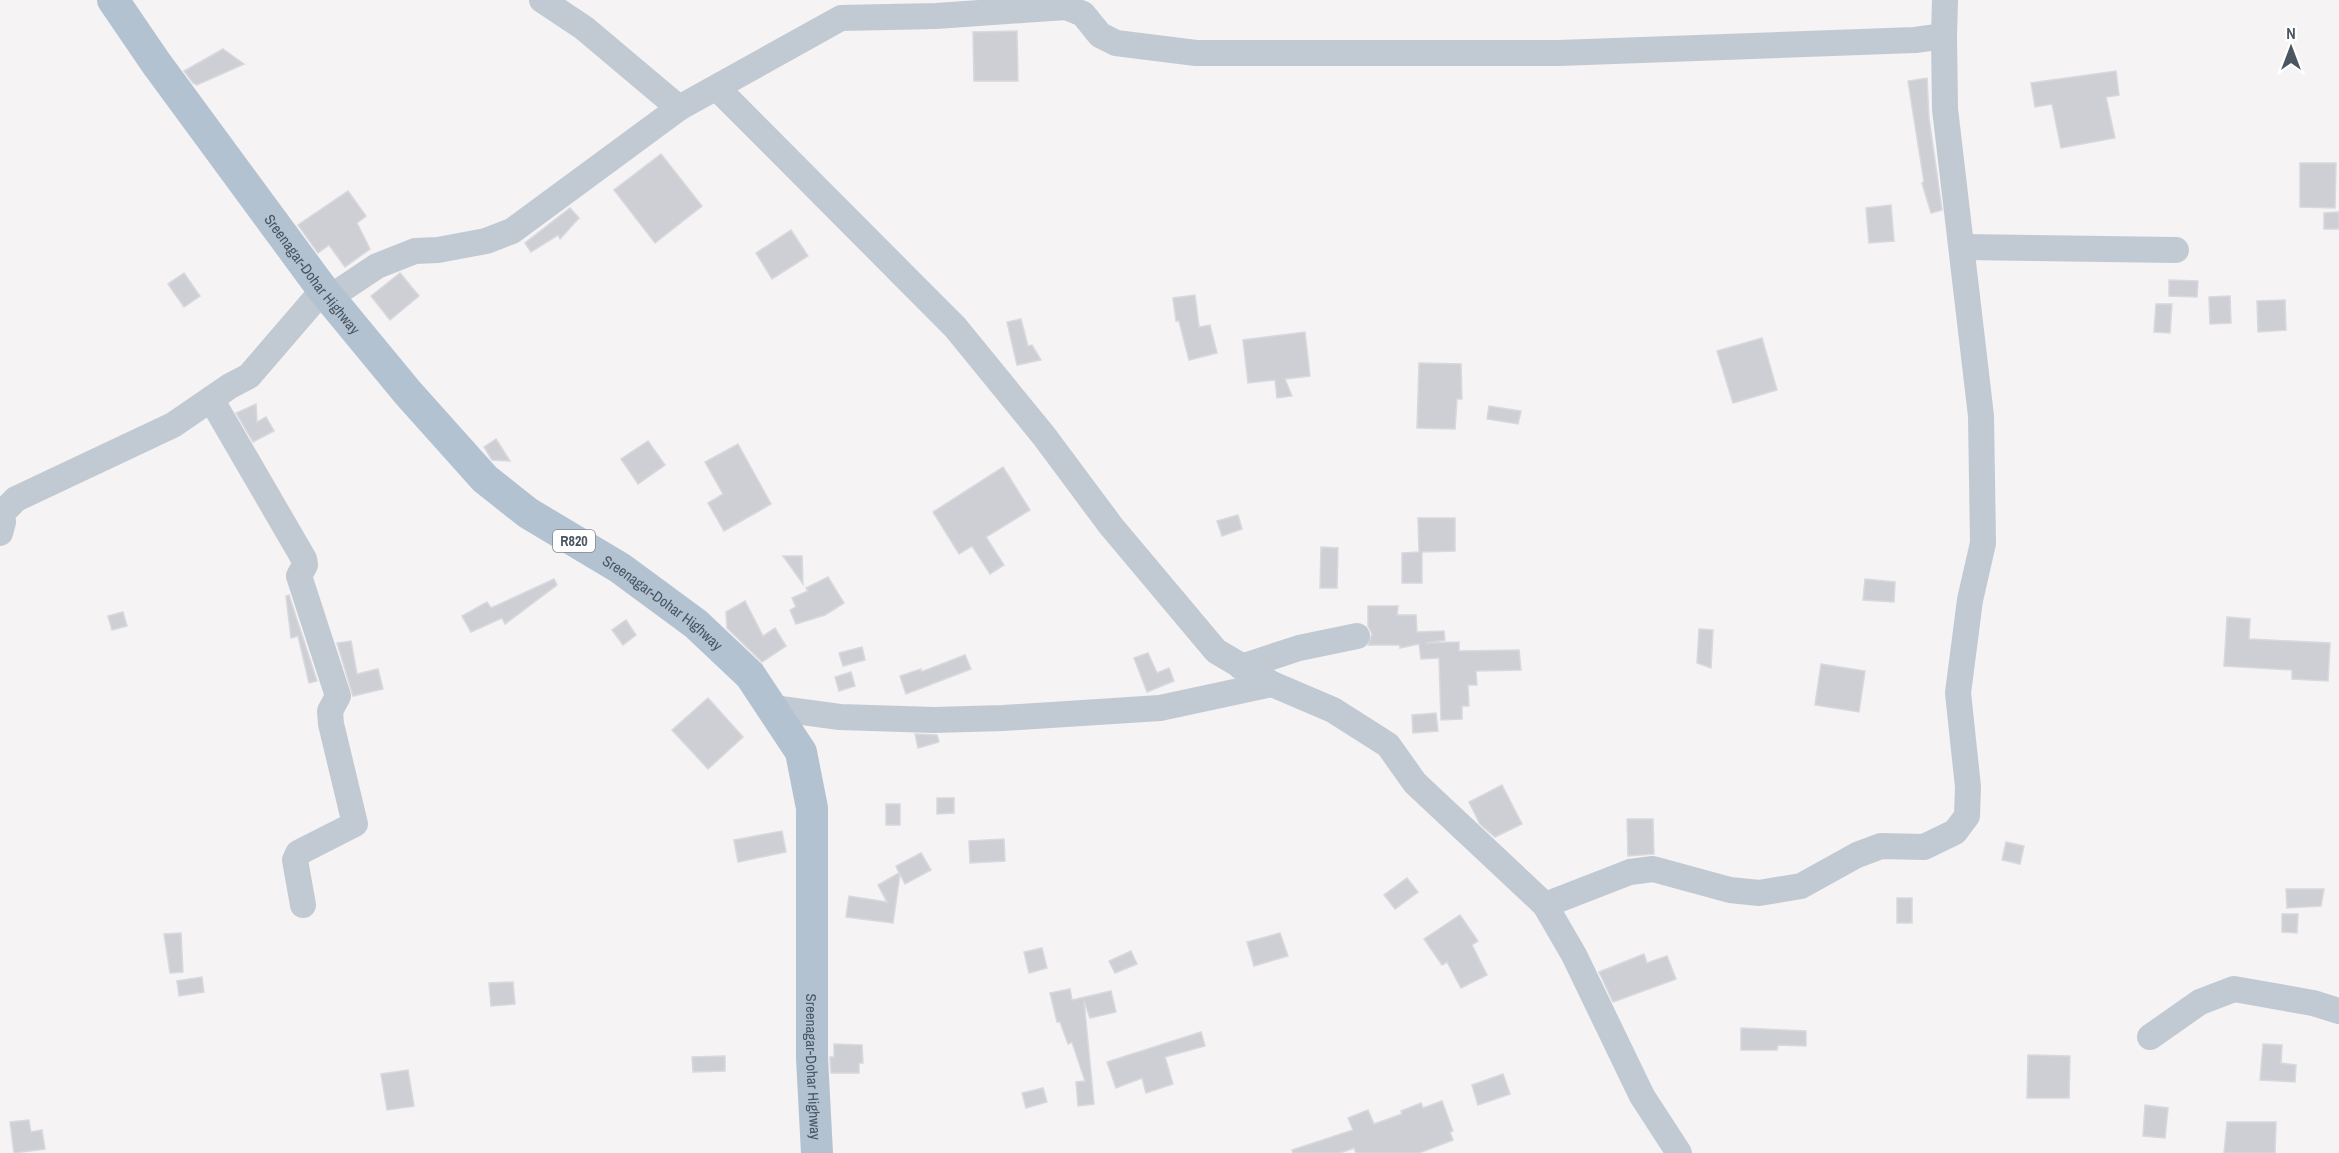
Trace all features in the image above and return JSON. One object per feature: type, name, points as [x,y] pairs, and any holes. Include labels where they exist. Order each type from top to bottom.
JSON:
[{"type":"main road","name":"Sreenagar-Dohar Highway","points":[[113,0],[156,63],[326,294],[485,479],[528,513],[620,568],[696,624],[750,675],[801,752],[812,808],[812,1058],[817,1153]]},
{"type":"street","points":[[542,0],[584,28],[679,108]]},
{"type":"street","points":[[1545,905],[1630,872],[1653,868],[1731,890],[1759,893],[1801,886],[1857,855],[1881,846],[1924,847],[1954,832],[1967,816],[1968,787],[1958,693],[1970,600],[1983,543],[1982,416],[1945,108],[1945,0]]},
{"type":"street","points":[[0,533],[3,522],[2,513],[16,499],[173,425],[249,376],[326,294],[377,266],[415,251],[438,250],[486,241],[512,231],[679,108],[717,88],[844,9],[936,16],[1066,7],[1083,14],[1100,35],[1116,43],[1196,53],[1559,53],[1915,40],[1944,36]]},
{"type":"street","points":[[717,88],[955,327],[1044,436],[1126,543],[1216,651],[1272,684],[1333,710],[1388,745],[1415,783],[1545,905],[1574,955],[1642,1096],[1679,1153]]},
{"type":"street","points":[[1963,247],[2176,250]]},
{"type":"street","points":[[211,399],[304,559],[305,565],[299,576],[338,696],[330,711],[331,724],[355,824],[298,853],[295,860],[303,905]]},
{"type":"street","points":[[1241,667],[1299,648],[1357,636]]},
{"type":"street","points":[[773,708],[840,717],[934,720],[1003,718],[1160,708],[1272,684]]},
{"type":"street","points":[[2150,1036],[2200,1002],[2234,989],[2313,1003],[2339,1011]]},
{"type":"building","points":[[1017,31],[1018,81],[974,81],[973,32]]},
{"type":"building","points":[[223,49],[244,64],[197,85],[193,83],[184,71]]},
{"type":"building","points":[[2116,71],[2119,95],[2106,97],[2115,138],[2061,148],[2052,104],[2035,107],[2031,83]]},
{"type":"building","points":[[1927,78],[1929,118],[1942,210],[1931,213],[1922,183],[1924,182],[1908,81]]},
{"type":"building","points":[[661,154],[702,206],[655,243],[614,190]]},
{"type":"building","points":[[2300,163],[2336,163],[2335,208],[2300,207]]},
{"type":"building","points":[[348,191],[366,216],[357,223],[370,249],[345,267],[329,245],[318,253],[298,225]]},
{"type":"building","points":[[1891,205],[1894,241],[1869,243],[1866,208]]},
{"type":"building","points":[[570,208],[579,218],[560,239],[558,235],[531,252],[525,243]]},
{"type":"building","points":[[2339,212],[2339,229],[2324,229],[2324,213]]},
{"type":"building","points":[[791,230],[808,256],[772,279],[756,253]]},
{"type":"building","points":[[184,273],[200,296],[184,307],[168,284]]},
{"type":"building","points":[[400,273],[419,296],[390,320],[371,296]]},
{"type":"building","points":[[2169,280],[2198,281],[2197,297],[2169,296]]},
{"type":"building","points":[[1195,295],[1199,327],[1210,325],[1217,353],[1189,360],[1179,321],[1176,321],[1173,298]]},
{"type":"building","points":[[2230,296],[2231,323],[2210,324],[2209,297]]},
{"type":"building","points":[[2285,300],[2286,330],[2258,332],[2257,301]]},
{"type":"building","points":[[2156,304],[2172,304],[2170,333],[2154,332]]},
{"type":"building","points":[[1021,319],[1028,346],[1032,345],[1041,360],[1017,365],[1007,322]]},
{"type":"building","points":[[1305,332],[1310,376],[1285,379],[1292,396],[1277,398],[1275,380],[1248,383],[1243,340]]},
{"type":"building","points":[[1762,338],[1777,390],[1733,403],[1717,351]]},
{"type":"building","points":[[1419,363],[1461,364],[1462,399],[1457,399],[1455,429],[1417,428]]},
{"type":"building","points":[[256,404],[257,422],[266,417],[274,431],[253,442],[236,413]]},
{"type":"building","points":[[1489,406],[1521,411],[1518,424],[1487,419]]},
{"type":"building","points":[[496,439],[510,461],[492,460],[484,447]]},
{"type":"building","points":[[648,441],[665,465],[638,484],[621,459]]},
{"type":"building","points":[[738,444],[771,504],[724,531],[708,503],[723,494],[705,462]]},
{"type":"building","points":[[1003,467],[1030,510],[986,537],[1004,565],[990,574],[972,546],[959,554],[933,512]]},
{"type":"building","points":[[1238,515],[1242,529],[1222,536],[1217,521]]},
{"type":"building","points":[[1418,518],[1455,518],[1455,551],[1422,552],[1422,583],[1402,583],[1402,553],[1419,552]]},
{"type":"building","points":[[1321,547],[1338,548],[1337,588],[1320,588]]},
{"type":"building","points":[[783,556],[802,556],[803,584]]},
{"type":"building","points":[[828,577],[844,603],[825,615],[796,624],[790,610],[796,607],[792,598],[808,591],[806,588]]},
{"type":"building","points":[[554,579],[557,585],[505,624],[502,618],[471,632],[462,616],[487,602],[491,608]]},
{"type":"building","points":[[1865,579],[1895,582],[1894,602],[1863,600]]},
{"type":"building","points":[[289,595],[317,681],[309,683],[298,636],[291,638],[286,596]]},
{"type":"building","points":[[745,601],[763,636],[775,628],[786,646],[762,662],[727,628],[726,612]]},
{"type":"building","points":[[1368,606],[1398,606],[1397,615],[1416,615],[1417,632],[1444,631],[1445,640],[1426,643],[1459,642],[1459,651],[1519,650],[1521,670],[1476,671],[1477,685],[1468,685],[1469,706],[1462,706],[1462,719],[1441,720],[1439,658],[1421,659],[1419,644],[1400,648],[1400,645],[1368,645],[1372,634],[1368,626]]},
{"type":"building","points":[[123,612],[127,626],[112,630],[108,616]]},
{"type":"building","points":[[2227,617],[2250,619],[2249,639],[2330,643],[2328,681],[2292,679],[2292,670],[2224,666]]},
{"type":"building","points":[[626,620],[636,635],[623,645],[612,630]]},
{"type":"building","points":[[1699,629],[1713,630],[1711,668],[1697,663]]},
{"type":"building","points":[[351,641],[357,674],[378,669],[383,689],[353,696],[337,643]]},
{"type":"building","points":[[862,647],[865,660],[843,666],[839,653]]},
{"type":"building","points":[[1148,653],[1157,673],[1169,668],[1174,681],[1147,692],[1134,658]]},
{"type":"building","points":[[965,655],[971,669],[906,694],[900,676],[921,669],[921,672]]},
{"type":"building","points":[[1821,664],[1865,671],[1859,712],[1815,705]]},
{"type":"building","points":[[851,672],[855,686],[839,691],[835,677]]},
{"type":"building","points":[[708,698],[743,737],[708,769],[672,730]]},
{"type":"building","points":[[1436,713],[1438,731],[1413,733],[1412,715]]},
{"type":"building","points":[[915,734],[937,735],[939,742],[918,748]]},
{"type":"building","points":[[1502,785],[1522,824],[1495,837],[1480,824],[1469,802]]},
{"type":"building","points":[[937,798],[954,798],[954,813],[937,814]]},
{"type":"building","points":[[886,804],[900,804],[900,825],[886,825]]},
{"type":"building","points":[[1627,819],[1653,819],[1654,854],[1628,856]]},
{"type":"building","points":[[782,831],[786,852],[738,862],[734,840]]},
{"type":"building","points":[[1004,839],[1005,861],[970,863],[969,841]]},
{"type":"building","points":[[2006,842],[2024,846],[2020,864],[2002,860]]},
{"type":"building","points":[[921,853],[931,870],[905,884],[900,874],[893,923],[846,917],[849,896],[887,902],[878,885],[899,873],[896,866]]},
{"type":"building","points":[[1407,878],[1418,892],[1395,909],[1384,895]]},
{"type":"building","points":[[2286,889],[2324,889],[2321,906],[2287,908]]},
{"type":"building","points":[[1897,898],[1912,898],[1912,923],[1897,923]]},
{"type":"building","points":[[2282,914],[2298,914],[2297,933],[2282,932]]},
{"type":"building","points":[[1460,915],[1478,941],[1472,945],[1487,975],[1461,988],[1447,962],[1442,965],[1424,939]]},
{"type":"building","points":[[181,933],[183,972],[170,973],[164,934]]},
{"type":"building","points":[[1280,933],[1288,956],[1254,966],[1247,942]]},
{"type":"building","points":[[1042,948],[1047,968],[1029,973],[1024,952]]},
{"type":"building","points":[[1131,951],[1137,964],[1115,973],[1109,961]]},
{"type":"building","points":[[1644,954],[1647,963],[1667,956],[1676,979],[1613,1002],[1599,972]]},
{"type":"building","points":[[202,977],[204,992],[179,996],[177,981]]},
{"type":"building","points":[[513,982],[515,1004],[491,1006],[489,983]]},
{"type":"building","points":[[1070,989],[1072,1000],[1111,991],[1116,1012],[1090,1018],[1084,1001],[1094,1104],[1078,1106],[1076,1082],[1085,1081],[1072,1042],[1068,1044],[1060,1022],[1057,1022],[1050,993]]},
{"type":"building","points":[[1741,1028],[1806,1031],[1806,1046],[1778,1045],[1777,1050],[1741,1050]]},
{"type":"building","points":[[1201,1032],[1205,1046],[1165,1057],[1173,1084],[1146,1093],[1142,1078],[1116,1088],[1107,1062]]},
{"type":"building","points":[[834,1044],[862,1045],[863,1063],[859,1063],[859,1073],[831,1073],[830,1057],[834,1057]]},
{"type":"building","points":[[2263,1044],[2282,1045],[2281,1063],[2296,1065],[2295,1082],[2260,1080]]},
{"type":"building","points":[[2028,1055],[2070,1056],[2069,1098],[2027,1098]]},
{"type":"building","points":[[725,1056],[725,1071],[693,1072],[692,1057]]},
{"type":"building","points":[[408,1070],[414,1106],[387,1110],[381,1074]]},
{"type":"building","points":[[1503,1074],[1510,1094],[1478,1105],[1472,1085]]},
{"type":"building","points":[[1043,1088],[1047,1102],[1026,1108],[1022,1093]]},
{"type":"building","points":[[1442,1101],[1453,1131],[1450,1132],[1453,1140],[1419,1153],[1356,1153],[1354,1148],[1340,1153],[1293,1153],[1292,1150],[1353,1130],[1348,1118],[1368,1110],[1374,1124],[1402,1114],[1401,1111],[1421,1103],[1423,1108]]},
{"type":"building","points":[[2145,1105],[2168,1108],[2165,1138],[2143,1136]]},
{"type":"building","points":[[29,1120],[31,1132],[42,1130],[45,1149],[14,1153],[10,1122]]},
{"type":"building","points":[[2227,1122],[2276,1122],[2275,1153],[2224,1153]]}]
